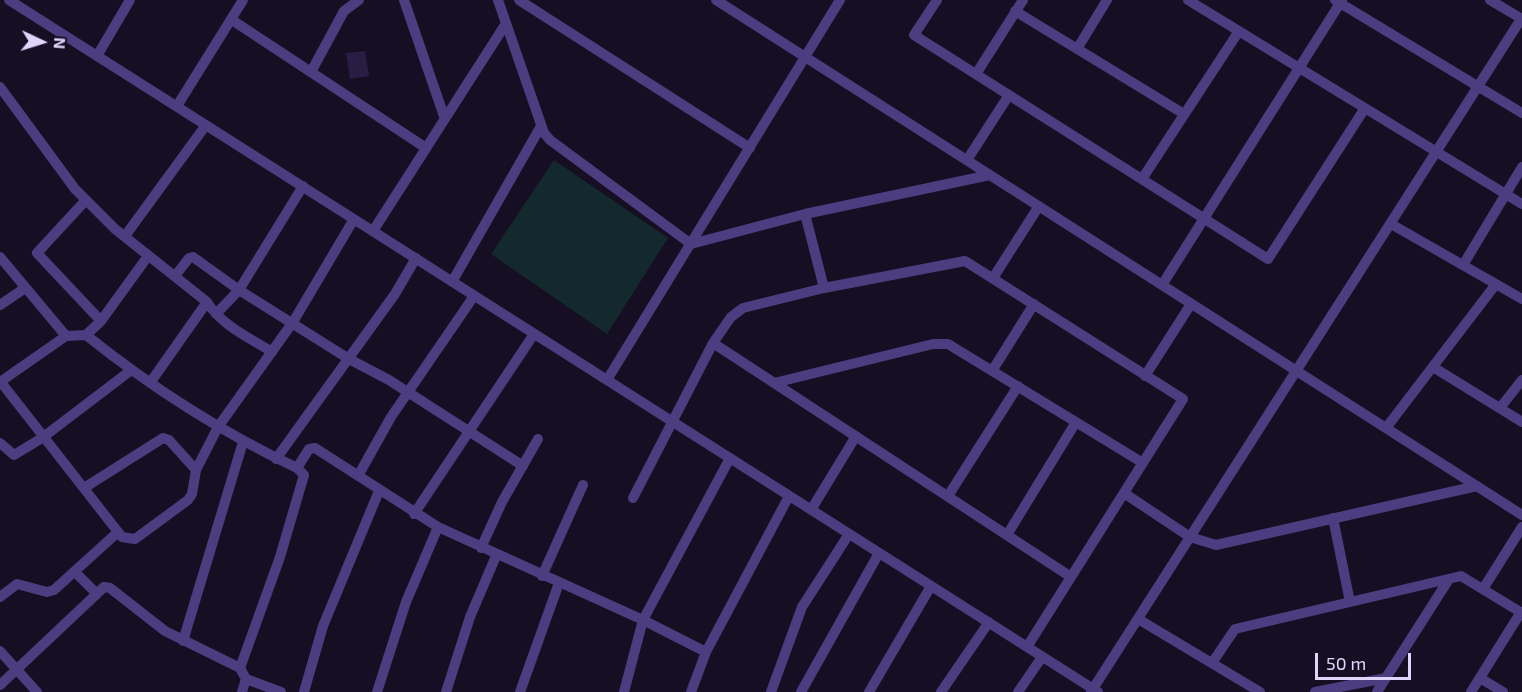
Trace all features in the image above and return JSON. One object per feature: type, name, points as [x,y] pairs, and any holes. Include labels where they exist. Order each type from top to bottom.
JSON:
[{"type":"street","points":[[0,8],[7,0],[97,56],[1094,691],[1522,19],[1491,0]]},
{"type":"street","points":[[97,56],[130,0]]},
{"type":"street","points":[[177,106],[243,0]]},
{"type":"street","points":[[311,72],[344,11],[359,0]]},
{"type":"street","points":[[404,0],[445,119]]},
{"type":"street","points":[[498,0],[541,126],[550,140],[691,244]]},
{"type":"street","points":[[519,0],[750,148]]},
{"type":"street","points":[[607,380],[840,0]]},
{"type":"street","points":[[937,0],[914,35],[1268,259],[1365,108]]},
{"type":"street","points":[[976,74],[1023,0]]},
{"type":"street","points":[[1077,49],[1107,0]]},
{"type":"street","points":[[1188,0],[1522,204]]},
{"type":"street","points":[[720,1],[1522,515]]},
{"type":"street","points":[[1162,285],[1339,1],[1522,113]]},
{"type":"street","points":[[1015,11],[1184,114]]},
{"type":"street","points":[[232,20],[426,148]]},
{"type":"street","points":[[373,231],[505,25]]},
{"type":"street","points":[[1142,179],[1239,31]]},
{"type":"street","points":[[0,87],[86,200],[148,256],[207,302],[216,314],[272,352]]},
{"type":"street","points":[[967,160],[1009,95]]},
{"type":"street","points":[[125,236],[206,125]]},
{"type":"street","points":[[452,282],[541,126]]},
{"type":"street","points":[[1463,265],[1522,167]]},
{"type":"street","points":[[691,244],[805,214],[990,175]]},
{"type":"street","points":[[216,314],[238,290],[303,186]]},
{"type":"street","points":[[86,200],[37,253],[101,321]]},
{"type":"street","points":[[993,278],[1039,206]]},
{"type":"street","points":[[805,214],[824,288]]},
{"type":"street","points":[[148,256],[101,321],[86,334],[66,336],[0,382],[118,532],[127,539],[135,539],[179,508],[192,494],[196,470],[218,427],[294,322],[354,219]]},
{"type":"street","points":[[1391,224],[1522,299]]},
{"type":"street","points":[[0,257],[66,336]]},
{"type":"street","points":[[175,276],[189,258],[193,257],[238,290],[294,322],[349,359],[408,393],[523,466]]},
{"type":"street","points":[[276,459],[349,359],[416,258]]},
{"type":"street","points":[[633,498],[713,343],[731,317],[743,308],[824,288],[965,261],[1183,399],[1027,647]]},
{"type":"street","points":[[1386,428],[1496,284]]},
{"type":"street","points":[[0,305],[26,288]]},
{"type":"street","points":[[358,476],[380,434],[474,296]]},
{"type":"street","points":[[150,383],[207,302]]},
{"type":"street","points":[[992,371],[1034,304]]},
{"type":"street","points":[[1145,375],[1191,304]]},
{"type":"street","points":[[86,334],[130,371],[243,442],[297,468],[304,475],[305,481],[240,668]]},
{"type":"street","points":[[414,514],[534,334]]},
{"type":"street","points":[[713,343],[1071,577]]},
{"type":"street","points":[[774,383],[933,344],[948,344],[1143,463]]},
{"type":"street","points":[[1433,367],[1522,422]]},
{"type":"street","points":[[0,443],[14,456],[42,438],[130,371]]},
{"type":"street","points":[[1500,408],[1522,380]]},
{"type":"street","points":[[948,496],[1018,386]]},
{"type":"street","points":[[1007,535],[1076,422]]},
{"type":"street","points":[[811,510],[856,436]]},
{"type":"street","points":[[84,488],[163,438],[169,440],[196,470]]},
{"type":"street","points":[[481,548],[538,439]]},
{"type":"street","points":[[183,641],[243,442]]},
{"type":"street","points":[[297,468],[309,449],[314,448],[414,514],[438,527],[496,556],[643,620],[706,652]]},
{"type":"street","points":[[624,692],[643,620],[730,458]]},
{"type":"street","points":[[542,576],[583,485]]},
{"type":"street","points":[[1124,494],[1190,537],[1216,545],[1477,486]]},
{"type":"street","points":[[304,692],[323,626],[379,491]]},
{"type":"street","points":[[691,692],[706,652],[789,496]]},
{"type":"street","points":[[1333,518],[1350,602]]},
{"type":"street","points":[[377,692],[406,602],[438,527]]},
{"type":"street","points":[[1483,589],[1522,527]]},
{"type":"street","points":[[0,597],[17,584],[47,592],[54,590],[118,532]]},
{"type":"street","points":[[771,692],[802,607],[849,534]]},
{"type":"street","points":[[801,692],[879,553]]},
{"type":"street","points":[[446,692],[470,617],[496,556]]},
{"type":"street","points":[[75,572],[97,594]]},
{"type":"street","points":[[1212,663],[1235,629],[1461,576],[1521,613],[1471,692]]},
{"type":"street","points":[[1377,692],[1449,579]]},
{"type":"street","points":[[520,692],[559,583]]},
{"type":"street","points":[[869,692],[931,586]]},
{"type":"street","points":[[0,685],[14,669],[104,587],[110,588],[157,627],[240,668],[246,679],[281,692]]},
{"type":"street","points":[[1138,619],[1260,692]]},
{"type":"street","points":[[941,692],[989,622]]},
{"type":"street","points":[[0,651],[37,692]]},
{"type":"street","points":[[1018,692],[1042,657]]},
{"type":"street","points":[[1315,692],[1386,678]]},
{"type":"street","points":[[1480,678],[1503,692]]},
{"type":"street","points":[[242,692],[246,679]]},
{"type":"green space","points":[[554,160],[668,238],[607,334],[491,254]]},
{"type":"building","points":[[365,51],[369,76],[350,79],[346,53]]}]
